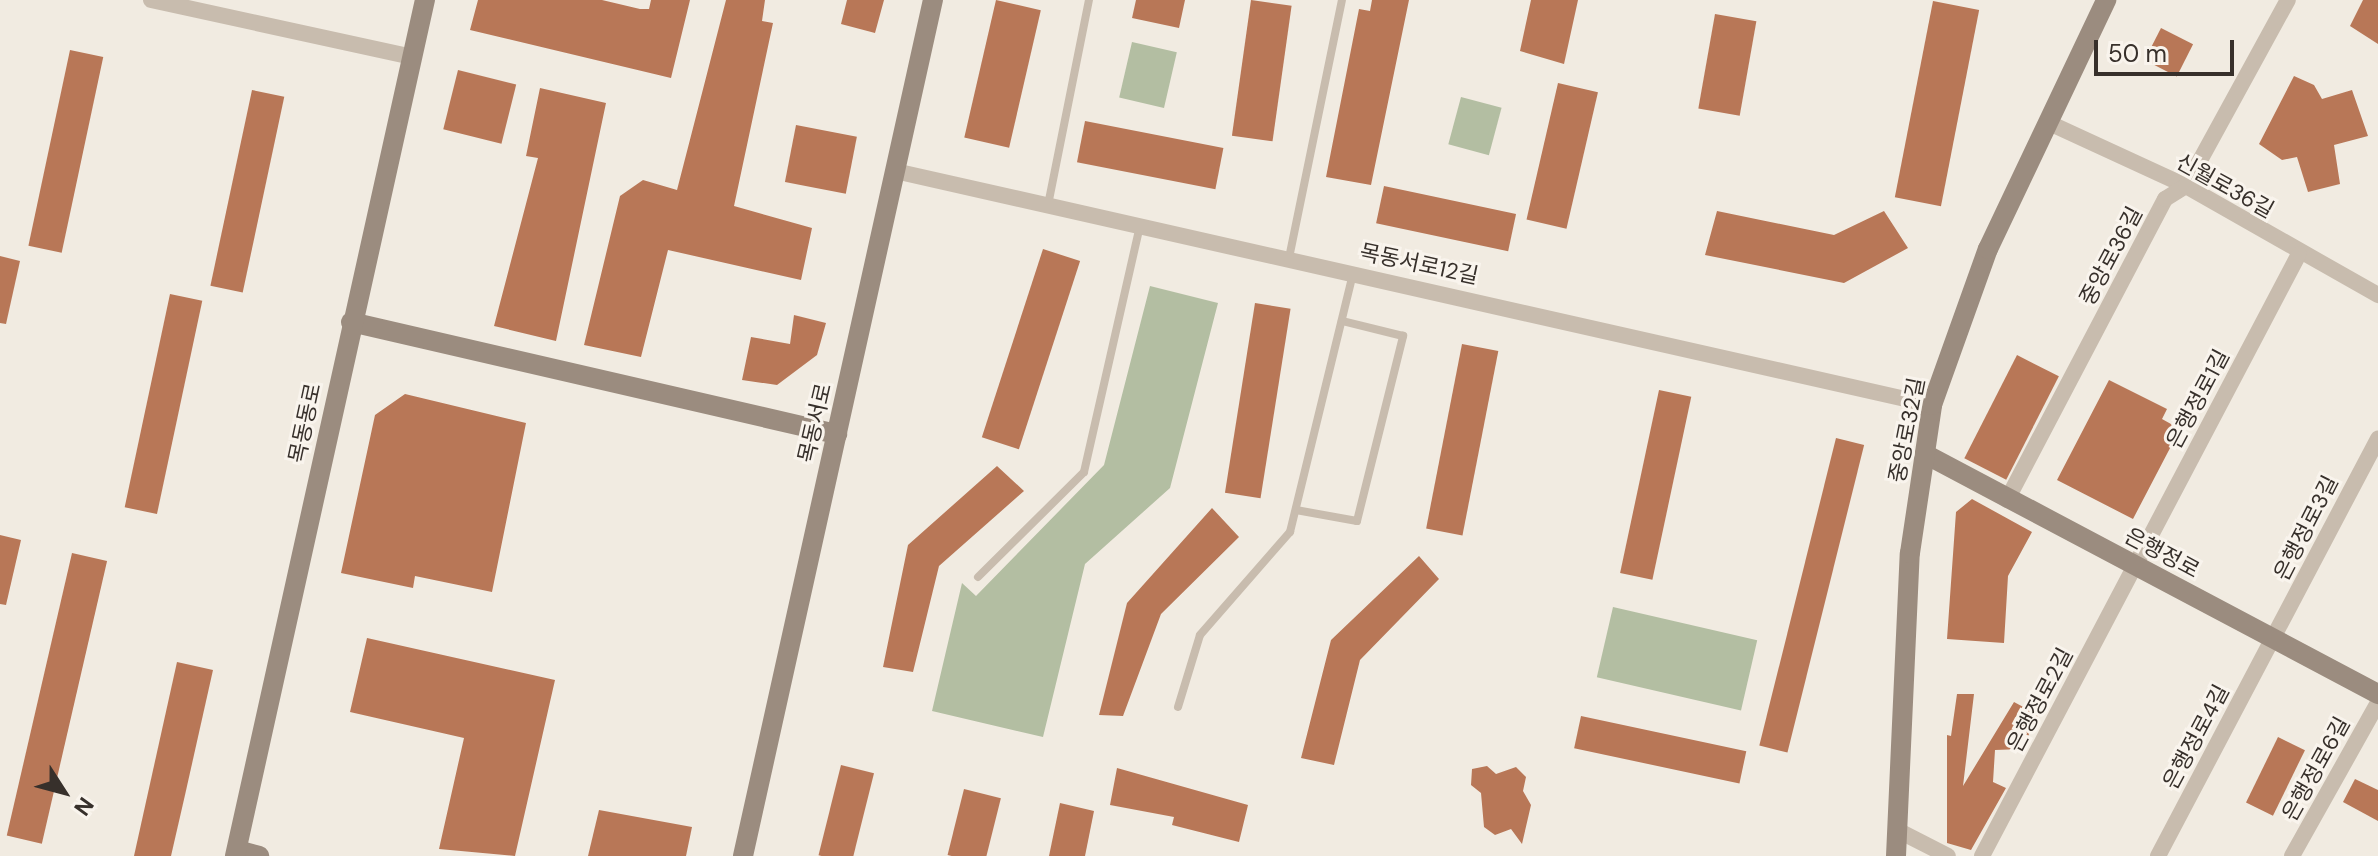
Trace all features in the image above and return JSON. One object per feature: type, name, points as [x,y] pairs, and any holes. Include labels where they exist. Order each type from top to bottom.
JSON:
[{"type":"street","points":[[151,0],[182,3],[412,57]]},
{"type":"street","name":"목동동로","points":[[236,853],[351,322],[425,0]]},
{"type":"street","name":"목동서로","points":[[743,856],[933,0]]},
{"type":"street","name":"중앙로32길","points":[[1896,856],[1910,553],[1932,405],[1988,249],[2106,0]]},
{"type":"street","name":"중앙로36길","points":[[2007,500],[2165,199],[2186,186],[2288,0]]},
{"type":"street","name":"신월로36길","points":[[2047,122],[2186,186],[2299,254],[2378,295]]},
{"type":"street","name":"목동서로12길","points":[[895,171],[1354,272],[1932,405]]},
{"type":"street","name":"은행정로1길","points":[[2136,566],[2299,254]]},
{"type":"street","points":[[351,322],[837,434]]},
{"type":"street","name":"은행정로3길","points":[[2274,639],[2378,438]]},
{"type":"street","name":"은행정로","points":[[1925,454],[2378,694]]},
{"type":"street","name":"은행정로2길","points":[[1982,856],[2136,566]]},
{"type":"street","name":"은행정로4길","points":[[2158,856],[2274,639]]},
{"type":"street","name":"은행정로6길","points":[[2292,856],[2378,703]]},
{"type":"street","points":[[1897,830],[1948,856]]},
{"type":"street","points":[[236,853],[259,856]]},
{"type":"lane","points":[[1048,205],[1089,0]]},
{"type":"lane","points":[[1289,258],[1342,0]]},
{"type":"lane","points":[[978,577],[1084,472],[1140,225]]},
{"type":"lane","points":[[1178,707],[1200,635],[1290,532],[1354,272]]},
{"type":"lane","points":[[1296,510],[1357,521],[1403,336],[1342,321]]},
{"type":"green space","points":[[1132,42],[1177,52],[1164,108],[1119,98]]},
{"type":"green space","points":[[1461,97],[1502,108],[1489,155],[1448,144]]},
{"type":"green space","points":[[1150,286],[1218,303],[1170,488],[1085,564],[1043,737],[932,711],[962,583],[976,596],[1104,465]]},
{"type":"green space","points":[[1613,607],[1757,640],[1741,710],[1597,677]]},
{"type":"building","points":[[478,0],[602,0],[649,9],[651,0],[690,0],[671,78],[470,30]]},
{"type":"building","points":[[726,0],[765,0],[762,21],[773,23],[734,206],[812,228],[801,280],[668,250],[641,357],[584,345],[620,196],[643,180],[677,190]]},
{"type":"building","points":[[847,0],[884,0],[875,33],[841,24]]},
{"type":"building","points":[[996,0],[1041,10],[1009,148],[964,137]]},
{"type":"building","points":[[1136,0],[1185,0],[1179,28],[1132,18]]},
{"type":"building","points":[[1251,0],[1292,6],[1273,141],[1232,136]]},
{"type":"building","points":[[1372,0],[1409,0],[1371,185],[1326,177],[1359,9],[1370,11]]},
{"type":"building","points":[[1531,0],[1578,0],[1564,64],[1520,51]]},
{"type":"building","points":[[2363,0],[2378,0],[2378,44],[2350,26]]},
{"type":"building","points":[[1933,1],[1979,10],[1941,206],[1895,197]]},
{"type":"building","points":[[1715,14],[1756,21],[1740,116],[1698,109]]},
{"type":"building","points":[[2161,28],[2193,44],[2177,76],[2145,60]]},
{"type":"building","points":[[70,50],[103,57],[62,253],[28,246]]},
{"type":"building","points":[[458,70],[516,85],[501,144],[443,129]]},
{"type":"building","points":[[2294,76],[2314,85],[2322,99],[2352,90],[2368,136],[2334,145],[2340,184],[2308,192],[2297,157],[2282,160],[2259,144]]},
{"type":"building","points":[[1558,83],[1598,92],[1566,229],[1527,219]]},
{"type":"building","points":[[540,88],[606,103],[556,341],[494,326],[538,158],[526,156]]},
{"type":"building","points":[[252,90],[284,97],[243,292],[210,286]]},
{"type":"building","points":[[1085,121],[1223,148],[1215,189],[1077,162]]},
{"type":"building","points":[[796,125],[857,137],[846,194],[785,182]]},
{"type":"building","points":[[1384,186],[1516,214],[1508,251],[1376,223]]},
{"type":"building","points":[[1717,211],[1834,235],[1884,211],[1908,248],[1844,283],[1705,255]]},
{"type":"building","points":[[1043,249],[1080,261],[1019,449],[982,437]]},
{"type":"building","points":[[0,256],[20,261],[6,324],[0,323]]},
{"type":"building","points":[[170,294],[202,301],[157,514],[125,507]]},
{"type":"building","points":[[1255,303],[1291,309],[1261,498],[1225,493]]},
{"type":"building","points":[[794,315],[826,323],[817,355],[777,385],[742,380],[751,337],[790,344]]},
{"type":"building","points":[[1462,344],[1498,351],[1462,536],[1426,529]]},
{"type":"building","points":[[2017,355],[2059,376],[2006,480],[1964,458]]},
{"type":"building","points":[[2109,380],[2167,409],[2162,419],[2180,429],[2133,519],[2057,480]]},
{"type":"building","points":[[1659,390],[1691,397],[1652,580],[1620,573]]},
{"type":"building","points":[[405,394],[526,423],[492,592],[415,576],[413,588],[341,573],[375,415]]},
{"type":"building","points":[[1836,438],[1864,445],[1787,753],[1759,746]]},
{"type":"building","points":[[997,466],[1024,491],[939,566],[913,672],[883,667],[908,545]]},
{"type":"building","points":[[1972,499],[2032,532],[2008,576],[2004,643],[1947,639],[1956,512]]},
{"type":"building","points":[[1212,508],[1239,537],[1161,614],[1123,716],[1099,715],[1127,603]]},
{"type":"building","points":[[0,535],[21,540],[6,605],[0,604]]},
{"type":"building","points":[[72,553],[107,561],[42,844],[7,836]]},
{"type":"building","points":[[1419,556],[1439,579],[1360,660],[1334,765],[1301,758],[1331,640]]},
{"type":"building","points":[[367,638],[555,680],[515,856],[439,849],[464,738],[350,712]]},
{"type":"building","points":[[177,662],[213,670],[171,856],[134,856]]},
{"type":"building","points":[[1957,694],[1974,694],[1963,786],[2014,702],[2038,715],[2022,749],[1995,750],[1993,782],[2006,788],[1971,850],[1947,843],[1947,735],[1951,736]]},
{"type":"building","points":[[1581,716],[1746,751],[1739,783],[1574,748]]},
{"type":"building","points":[[2278,737],[2305,750],[2273,816],[2246,803]]},
{"type":"building","points":[[841,765],[874,773],[853,856],[819,855]]},
{"type":"building","points":[[1487,766],[1496,774],[1516,767],[1526,777],[1523,791],[1531,805],[1522,844],[1511,829],[1495,835],[1484,827],[1481,793],[1471,785],[1472,769]]},
{"type":"building","points":[[1117,768],[1248,805],[1239,842],[1172,825],[1174,817],[1110,805]]},
{"type":"building","points":[[2355,779],[2378,790],[2378,821],[2343,802]]},
{"type":"building","points":[[964,789],[1001,798],[986,856],[948,855]]},
{"type":"building","points":[[1060,803],[1094,811],[1085,856],[1049,856]]},
{"type":"building","points":[[599,810],[692,827],[686,856],[588,856]]}]
